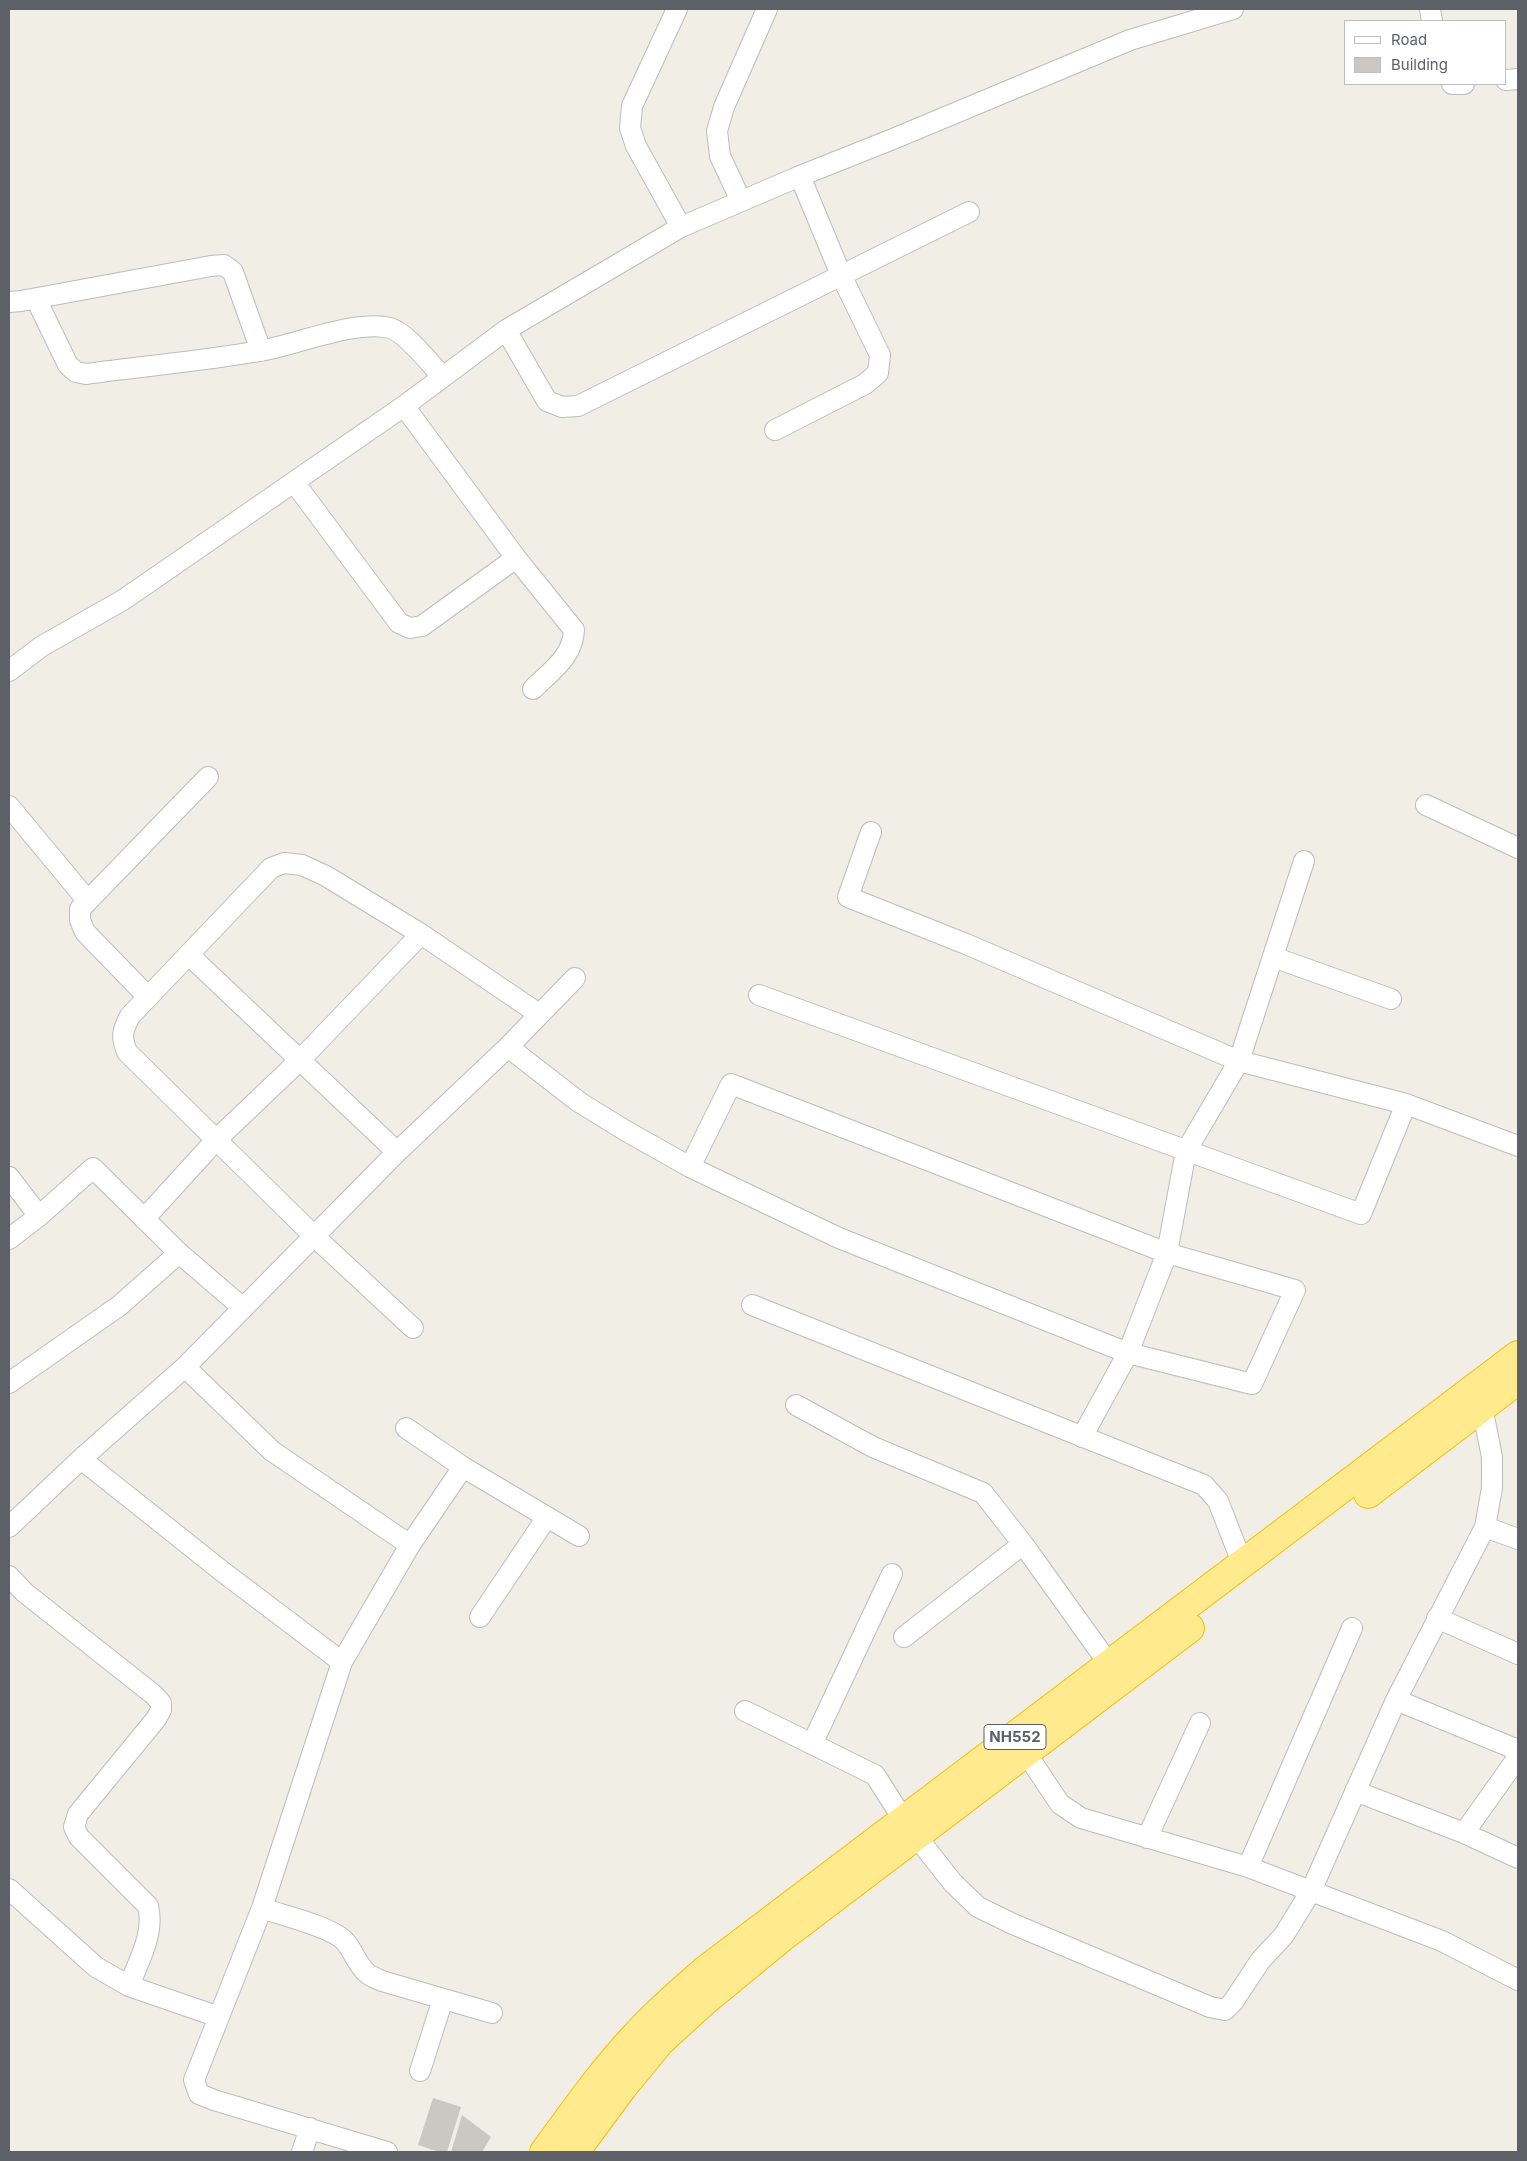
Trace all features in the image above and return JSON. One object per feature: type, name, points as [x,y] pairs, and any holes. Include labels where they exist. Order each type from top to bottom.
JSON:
[{"type":"highway","name":"NH552","points":[[575,2152],[623,2087],[660,2042],[705,2001],[910,1828],[1109,1664],[1518,1355]]},
{"type":"highway","name":"NH552","points":[[544,2152],[627,2044],[667,2002],[704,1971],[910,1828],[1026,1753],[1518,1380]]},
{"type":"street","points":[[677,9],[632,106],[630,128],[636,146],[681,228]]},
{"type":"street","points":[[741,202],[720,156],[717,131],[724,107],[767,9]]},
{"type":"street","points":[[9,671],[42,646],[123,600],[404,406],[506,330],[681,228],[800,176],[1130,40],[1234,9]]},
{"type":"street","points":[[775,430],[866,384],[878,373],[880,355],[841,275],[800,176]]},
{"type":"street","points":[[506,330],[547,401],[562,407],[578,406],[969,212]]},
{"type":"street","points":[[9,302],[36,299],[224,265],[233,272],[261,351]]},
{"type":"street","points":[[36,299],[68,365],[76,372],[86,374],[261,351],[352,329],[374,326],[392,329],[404,337],[443,377]]},
{"type":"street","points":[[404,406],[516,558],[574,630],[574,642],[569,653],[533,689]]},
{"type":"street","points":[[294,482],[399,623],[410,628],[422,626],[516,558]]},
{"type":"street","points":[[148,997],[86,932],[80,920],[80,909],[208,777]]},
{"type":"street","points":[[1426,804],[1518,848]]},
{"type":"street","points":[[9,806],[87,900]]},
{"type":"street","points":[[871,832],[848,897],[966,944],[1239,1061],[1406,1104],[1518,1146]]},
{"type":"street","points":[[1082,1437],[1128,1353],[1167,1253],[1186,1151],[1239,1061],[1304,861]]},
{"type":"street","points":[[413,1328],[314,1236],[127,1052],[122,1040],[124,1027],[130,1016],[271,868],[284,863],[302,865],[326,876],[421,934],[539,1014]]},
{"type":"street","points":[[144,1219],[216,1140],[300,1060],[421,934]]},
{"type":"street","points":[[189,955],[397,1152]]},
{"type":"street","points":[[1273,957],[1391,999]]},
{"type":"street","points":[[9,1527],[81,1459],[184,1367],[397,1152],[508,1047],[575,978]]},
{"type":"street","points":[[759,995],[1361,1214],[1406,1104]]},
{"type":"street","points":[[508,1047],[579,1102],[690,1167],[839,1238],[1128,1353],[1252,1384],[1295,1290],[1167,1253],[731,1084],[690,1167]]},
{"type":"street","points":[[9,1239],[39,1216],[93,1168],[179,1253],[243,1308]]},
{"type":"street","points":[[9,1177],[39,1216]]},
{"type":"street","points":[[9,1383],[119,1306],[179,1253]]},
{"type":"street","points":[[752,1305],[1204,1485],[1218,1501],[1243,1564]]},
{"type":"street","points":[[184,1367],[272,1452],[410,1545]]},
{"type":"street","points":[[796,1405],[873,1447],[983,1493],[1023,1544],[1109,1664]]},
{"type":"street","points":[[745,1711],[875,1775],[910,1828],[953,1883],[978,1907],[1022,1928],[1201,2004],[1225,2010],[1233,2002],[1260,1961],[1284,1935],[1311,1891],[1396,1700],[1436,1618],[1485,1527],[1492,1488],[1492,1457],[1482,1407]]},
{"type":"street","points":[[406,1428],[463,1467],[578,1536]]},
{"type":"street","points":[[81,1459],[223,1572],[342,1662]]},
{"type":"street","points":[[387,2152],[199,2094],[194,2080],[262,1908],[342,1662],[410,1545],[463,1467]]},
{"type":"street","points":[[480,1617],[547,1517]]},
{"type":"street","points":[[1485,1527],[1518,1539]]},
{"type":"street","points":[[904,1637],[1023,1544]]},
{"type":"street","points":[[812,1744],[892,1574]]},
{"type":"street","points":[[9,1576],[24,1592],[154,1695],[161,1703],[161,1710],[156,1719],[78,1814],[74,1827],[79,1837],[148,1906],[152,1919],[150,1932],[129,1986]]},
{"type":"street","points":[[1436,1618],[1518,1654]]},
{"type":"street","points":[[1248,1867],[1352,1628]]},
{"type":"street","points":[[1396,1700],[1518,1750]]},
{"type":"street","points":[[1147,1838],[1200,1723]]},
{"type":"street","points":[[1026,1753],[1060,1804],[1081,1818],[1248,1867],[1442,1941],[1518,1980]]},
{"type":"street","points":[[1464,1834],[1518,1757]]},
{"type":"street","points":[[1355,1790],[1518,1858]]},
{"type":"street","points":[[9,1889],[96,1968],[129,1986],[219,2017]]},
{"type":"street","points":[[262,1908],[340,1937],[348,1945],[358,1963],[368,1974],[382,1981],[492,2013]]},
{"type":"street","points":[[420,2071],[443,1999]]},
{"type":"street","points":[[302,2152],[310,2128]]},
{"type":"building","points":[[433,2098],[461,2107],[447,2152],[439,2152],[418,2145]]},
{"type":"building","points":[[462,2115],[491,2137],[482,2152],[451,2152]]}]
